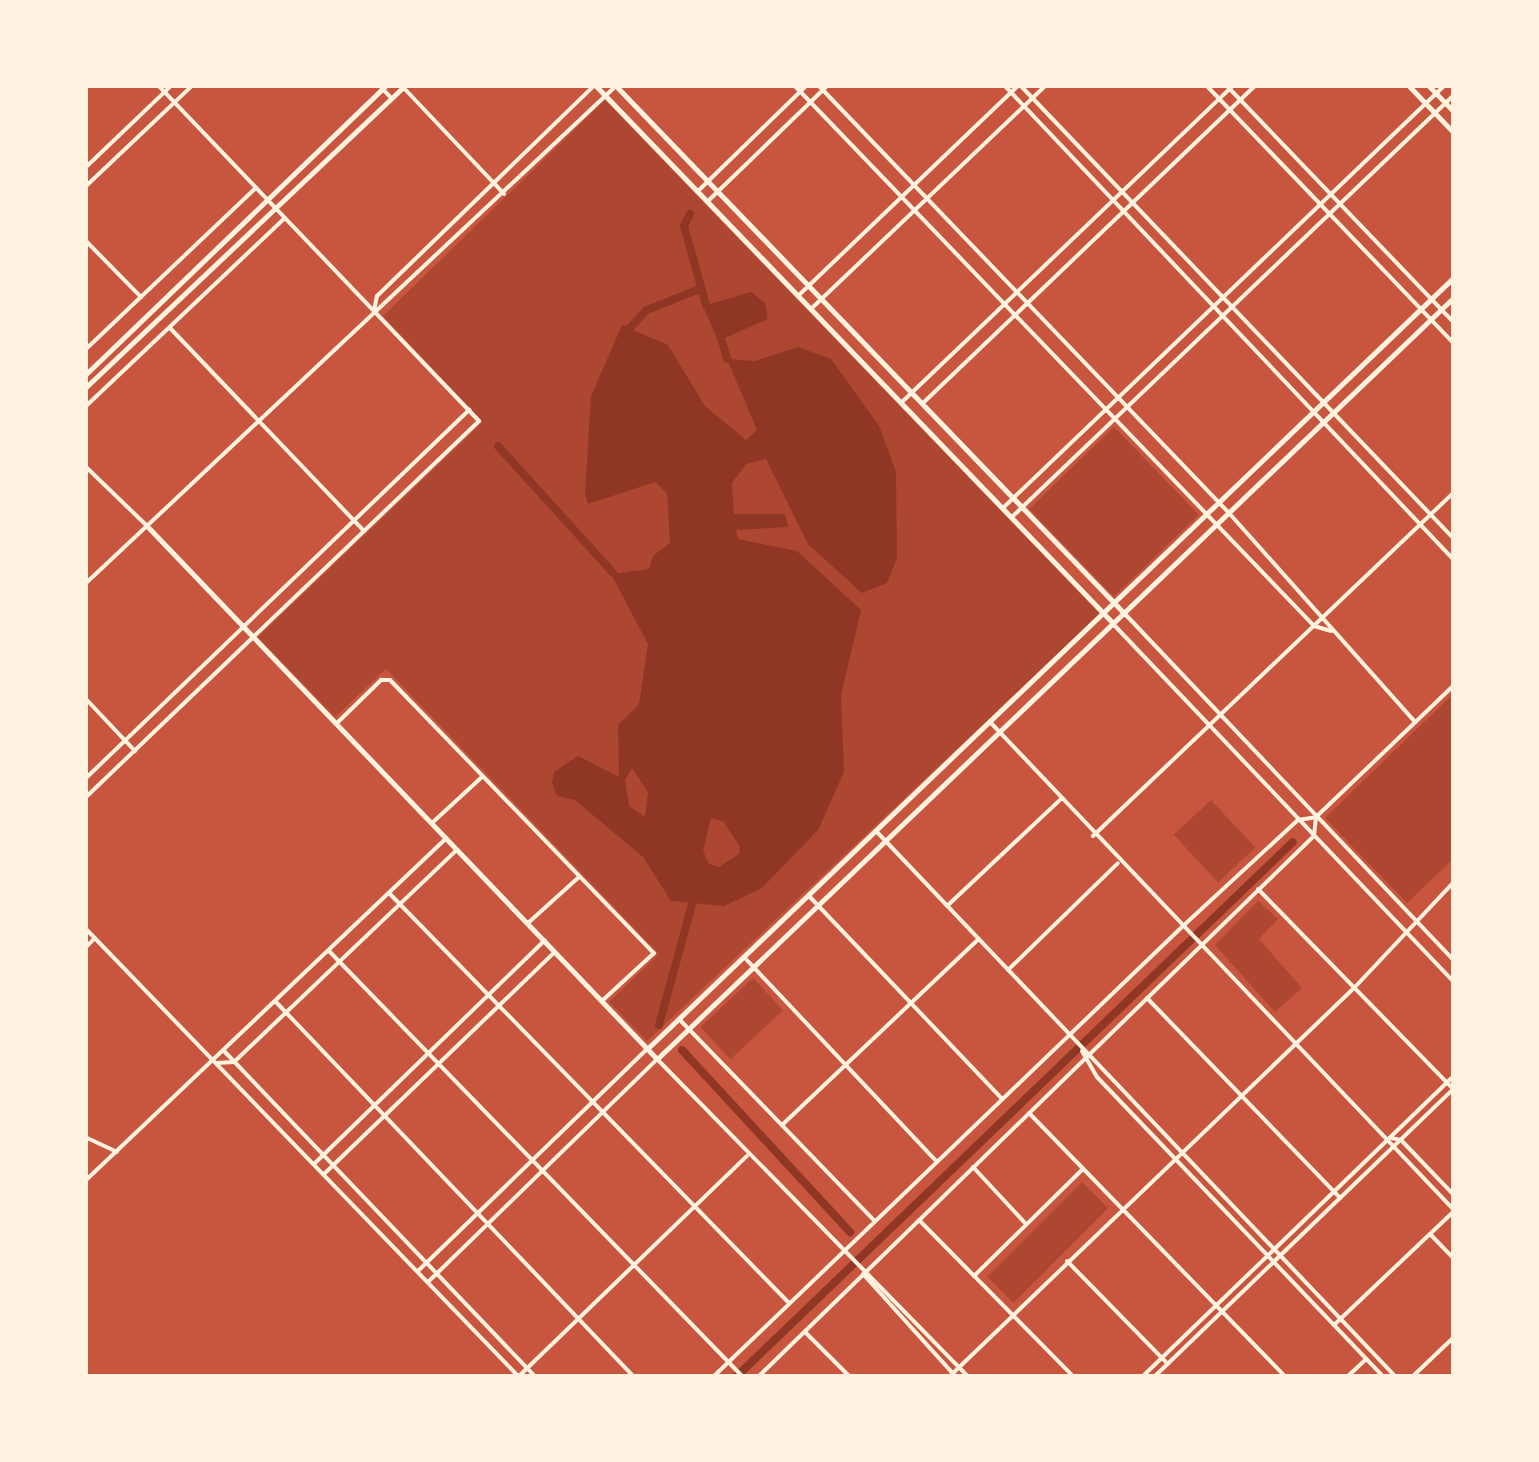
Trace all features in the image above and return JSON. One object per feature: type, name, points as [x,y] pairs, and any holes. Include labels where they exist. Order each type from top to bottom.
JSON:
[{"type":"street","points":[[85,798],[479,421],[158,85]]},
{"type":"street","points":[[85,168],[172,85]]},
{"type":"street","points":[[85,188],[193,85]]},
{"type":"street","points":[[374,311],[377,296],[595,85],[1013,516],[1454,982]]},
{"type":"street","points":[[85,584],[374,311],[388,306],[616,85],[1023,506],[1454,961]]},
{"type":"street","points":[[794,85],[1314,626],[1332,631]]},
{"type":"street","points":[[698,191],[807,85]]},
{"type":"street","points":[[1004,85],[1454,560]]},
{"type":"street","points":[[799,295],[1020,85],[1454,539]]},
{"type":"street","points":[[812,308],[1046,85]]},
{"type":"street","points":[[1206,85],[1454,344]]},
{"type":"street","points":[[923,403],[1256,85]]},
{"type":"street","points":[[1408,85],[1454,133]]},
{"type":"street","points":[[1428,85],[1454,112]]},
{"type":"street","points":[[1004,507],[1445,85]]},
{"type":"street","points":[[85,375],[382,86],[391,98]]},
{"type":"street","points":[[85,388],[403,86],[504,194]]},
{"type":"street","points":[[708,201],[823,86],[1229,513],[1415,722]]},
{"type":"street","points":[[902,402],[1230,86],[1454,323]]},
{"type":"street","points":[[1013,516],[1454,95]]},
{"type":"street","points":[[85,350],[256,188]]},
{"type":"street","points":[[85,406],[285,218]]},
{"type":"street","points":[[85,240],[141,298]]},
{"type":"street","points":[[418,1271],[1454,277]]},
{"type":"street","points":[[428,1282],[542,1168],[1454,297]]},
{"type":"street","points":[[170,328],[364,531]]},
{"type":"street","points":[[85,780],[469,410]]},
{"type":"street","points":[[85,466],[858,1268],[953,1376],[1239,1094],[1356,987],[1454,882]]},
{"type":"street","points":[[1093,836],[1454,492]]},
{"type":"street","points":[[336,723],[386,678],[654,953],[602,1000]]},
{"type":"street","points":[[713,1377],[1183,926],[1298,820],[1316,817],[1454,685]]},
{"type":"street","points":[[85,698],[135,751]]},
{"type":"street","points":[[992,724],[1118,863],[1298,1041],[1454,1210],[1334,1325]]},
{"type":"street","points":[[432,823],[483,776]]},
{"type":"street","points":[[947,906],[1060,800]]},
{"type":"street","points":[[758,1377],[1147,998],[1199,941],[1314,836],[1316,817]]},
{"type":"street","points":[[876,830],[1396,1377]]},
{"type":"street","points":[[85,1181],[216,1063],[446,838]]},
{"type":"street","points":[[216,1063],[234,1062],[458,850]]},
{"type":"street","points":[[1008,970],[1118,863]]},
{"type":"street","points":[[528,923],[579,877]]},
{"type":"street","points":[[1154,1377],[1454,1089],[1258,889]]},
{"type":"street","points":[[390,894],[789,1303]]},
{"type":"street","points":[[809,896],[1002,1099]]},
{"type":"street","points":[[85,928],[518,1377],[747,1156]]},
{"type":"street","points":[[85,948],[95,938]]},
{"type":"street","points":[[782,1125],[978,939]]},
{"type":"street","points":[[315,1164],[545,940]]},
{"type":"street","points":[[329,951],[743,1377]]},
{"type":"street","points":[[324,1174],[556,952]]},
{"type":"street","points":[[744,956],[937,1161]]},
{"type":"street","points":[[1147,998],[1340,1198]]},
{"type":"street","points":[[276,1002],[634,1377]]},
{"type":"street","points":[[679,1020],[874,1220]]},
{"type":"street","points":[[1082,1050],[1083,1060],[1173,1158],[1384,1377]]},
{"type":"street","points":[[224,1051],[536,1377]]},
{"type":"street","points":[[1142,1377],[1454,1076]]},
{"type":"street","points":[[1029,1112],[1286,1377]]},
{"type":"street","points":[[85,1137],[117,1152]]},
{"type":"street","points":[[1391,1138],[1401,1140],[1454,1195]]},
{"type":"street","points":[[973,1167],[1026,1224]]},
{"type":"street","points":[[974,1276],[1083,1168]]},
{"type":"street","points":[[918,1220],[1074,1377]]},
{"type":"street","points":[[1430,1234],[1454,1259]]},
{"type":"street","points":[[1068,1261],[1168,1364]]},
{"type":"street","points":[[863,1274],[968,1377]]},
{"type":"street","points":[[805,1332],[850,1377]]},
{"type":"street","points":[[1412,1377],[1454,1337]]},
{"type":"street","points":[[1347,1377],[1366,1359]]},
{"type":"shaded area","points":[[605,100],[1100,614],[647,1041],[609,1002],[659,954],[386,669],[335,717],[258,637],[483,422],[383,316]]},
{"type":"shaded area","points":[[751,292],[765,303],[768,319],[718,341],[703,306]]},
{"type":"shaded area","points":[[622,325],[668,345],[705,406],[746,440],[757,430],[727,359],[755,361],[798,347],[831,359],[879,426],[896,472],[897,558],[887,583],[862,593],[808,544],[766,459],[746,464],[732,483],[734,514],[785,514],[788,527],[736,530],[738,539],[797,551],[861,610],[841,695],[844,772],[818,830],[762,888],[724,906],[671,901],[643,857],[575,800],[557,796],[552,783],[554,772],[578,756],[619,777],[618,725],[639,704],[648,644],[611,574],[649,569],[653,556],[670,543],[667,493],[655,482],[588,504],[585,494],[591,396]],"holes":[[[632,768],[648,792],[645,817],[629,806],[625,780]],[[711,818],[723,821],[740,847],[739,854],[719,867],[709,864],[703,851]]]},
{"type":"shaded area","points":[[1114,427],[1199,515],[1114,597],[1029,509]]},
{"type":"shaded area","points":[[1454,693],[1454,858],[1407,903],[1325,818]]},
{"type":"shaded area","points":[[1211,800],[1255,848],[1218,882],[1174,835]]},
{"type":"shaded area","points":[[1258,901],[1278,919],[1259,939],[1302,988],[1275,1012],[1215,945]]},
{"type":"shaded area","points":[[753,978],[783,1010],[730,1059],[700,1027]]},
{"type":"shaded area","points":[[1082,1182],[1108,1208],[1013,1303],[987,1277]]},
{"type":"waterway","points":[[690,214],[684,226],[706,305]]},
{"type":"waterway","points":[[629,329],[647,310],[702,288]]},
{"type":"waterway","points":[[722,341],[727,359]]},
{"type":"waterway","points":[[498,446],[613,573]]},
{"type":"waterway","points":[[736,1377],[1293,842]]},
{"type":"waterway","points":[[659,1025],[692,904]]},
{"type":"waterway","points":[[682,1050],[850,1232]]}]
